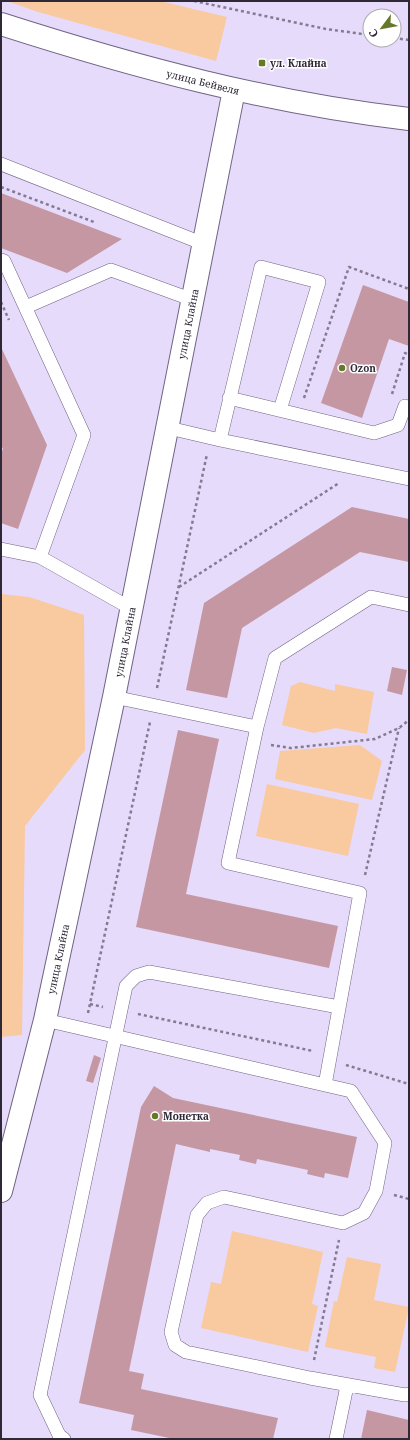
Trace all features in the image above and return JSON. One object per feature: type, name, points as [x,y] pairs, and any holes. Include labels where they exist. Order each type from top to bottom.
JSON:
[{"type":"street","name":"улица Бейвеля","points":[[1,24],[117,61],[234,90],[308,105],[409,119]]},
{"type":"street","name":"улица Клайна","points":[[1,1191],[4,1158],[45,1020],[114,697],[169,428],[234,90]]},
{"type":"lane","points":[[1,164],[204,244]]},
{"type":"lane","points":[[1,260],[4,261],[26,307],[84,435],[40,557]]},
{"type":"lane","points":[[215,439],[229,398],[261,267],[319,282],[280,410]]},
{"type":"lane","points":[[26,307],[111,270],[193,300]]},
{"type":"lane","points":[[229,398],[374,433],[398,425],[408,403]]},
{"type":"lane","points":[[169,428],[409,479]]},
{"type":"lane","points":[[1,549],[40,557],[132,609]]},
{"type":"lane","points":[[325,1085],[329,1054],[360,893],[228,863],[257,728],[276,658],[371,597],[409,605]]},
{"type":"lane","points":[[114,697],[257,728]]},
{"type":"lane","points":[[64,1439],[59,1435],[40,1395],[126,986],[136,976],[150,972],[339,1007]]},
{"type":"lane","points":[[45,1020],[351,1091],[385,1143],[376,1191],[364,1213],[343,1223],[224,1197],[208,1203],[197,1215],[171,1332],[175,1346],[186,1352],[347,1386],[409,1394]]},
{"type":"lane","points":[[336,1439],[347,1386]]},
{"type":"path","points":[[194,1],[326,30],[362,34]]},
{"type":"path","points":[[302,404],[349,267],[409,289]]},
{"type":"path","points":[[1,302],[11,323]]},
{"type":"path","points":[[390,398],[405,353],[409,354]]},
{"type":"path","points":[[85,1029],[178,587],[215,439]]},
{"type":"path","points":[[178,587],[359,469]]},
{"type":"path","points":[[254,743],[291,748],[375,739],[399,728],[409,720]]},
{"type":"path","points":[[360,893],[399,728]]},
{"type":"path","points":[[90,1004],[329,1054],[347,1066],[409,1084]]},
{"type":"path","points":[[310,1378],[343,1223]]},
{"type":"shaded area","points":[[7,1],[160,1],[227,17],[216,61],[38,12]]},
{"type":"shaded area","points":[[1,594],[29,597],[84,615],[85,750],[25,826],[22,1035],[1,1037]]},
{"type":"shaded area","points":[[300,682],[335,691],[335,684],[374,692],[367,734],[336,728],[314,733],[282,725],[291,686]]},
{"type":"shaded area","points":[[360,745],[382,761],[372,800],[275,779],[280,751]]},
{"type":"shaded area","points":[[267,784],[359,804],[348,856],[256,836]]},
{"type":"shaded area","points":[[232,1231],[323,1252],[312,1304],[318,1306],[308,1352],[201,1328],[211,1282],[221,1284]]},
{"type":"shaded area","points":[[347,1257],[381,1264],[374,1300],[409,1307],[395,1372],[374,1368],[376,1357],[325,1347],[334,1301],[337,1302]]},
{"type":"building","points":[[1,193],[122,239],[67,273],[1,248]]},
{"type":"building","points":[[363,285],[409,302],[409,346],[389,339],[362,418],[321,403]]},
{"type":"building","points":[[1,347],[47,445],[18,529],[1,523],[1,453],[3,449],[1,445]]},
{"type":"building","points":[[352,507],[409,519],[409,562],[360,552],[242,628],[227,698],[186,690],[204,603]]},
{"type":"building","points":[[392,667],[407,670],[402,695],[387,691]]},
{"type":"building","points":[[178,730],[219,739],[186,894],[338,926],[329,968],[136,927]]},
{"type":"building","points":[[94,1055],[101,1058],[93,1083],[86,1081]]},
{"type":"building","points":[[154,1086],[173,1098],[357,1137],[348,1178],[325,1173],[324,1178],[307,1174],[308,1170],[257,1159],[256,1164],[239,1160],[240,1155],[210,1149],[210,1152],[176,1144],[129,1371],[144,1374],[141,1389],[278,1418],[273,1439],[174,1439],[131,1430],[134,1415],[79,1403],[141,1107]]},
{"type":"building","points":[[367,1410],[409,1420],[409,1439],[361,1439]]},
{"type":"place","name":"ул. Клайна","points":[[262,63]]},
{"type":"place","name":"Ozon","points":[[342,368]]},
{"type":"place","name":"Монетка","points":[[155,1116]]}]
